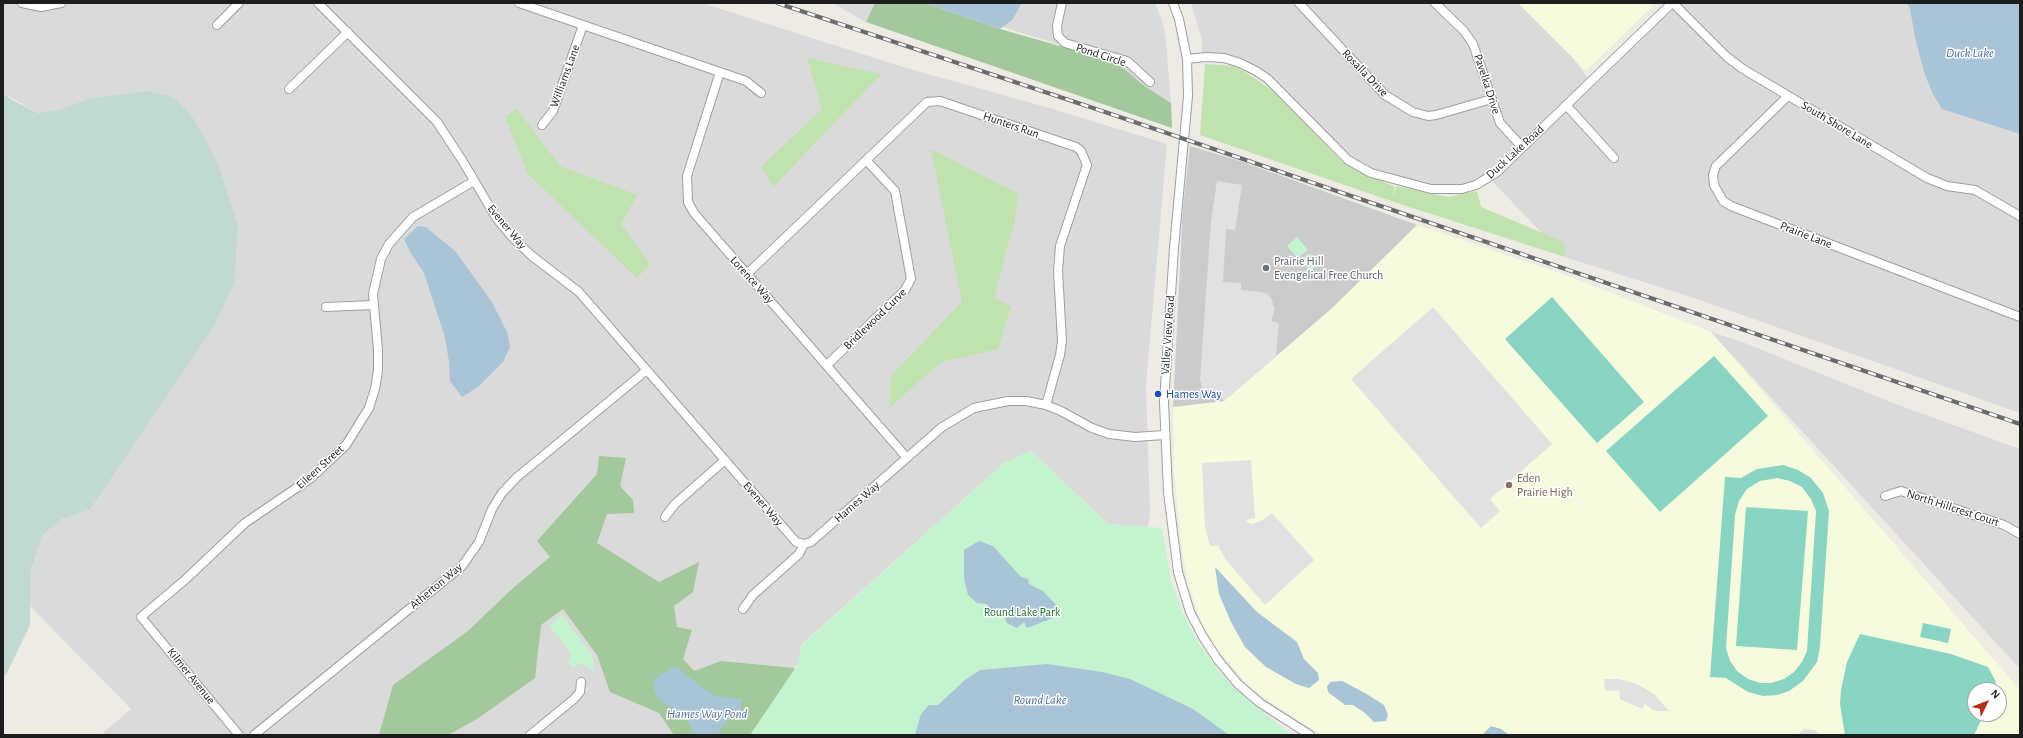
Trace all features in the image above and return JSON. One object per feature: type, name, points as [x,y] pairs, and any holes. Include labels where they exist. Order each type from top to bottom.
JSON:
[{"type":"street","points":[[22,3],[42,7],[61,3]]},
{"type":"street","points":[[216,25],[239,3]]},
{"type":"street","points":[[519,3],[746,81],[761,93]]},
{"type":"street","name":"Pond Circle","points":[[1062,3],[1057,26],[1058,36],[1065,43],[1127,61],[1150,82]]},
{"type":"street","name":"Valley View Road","points":[[1173,3],[1179,19],[1187,59],[1188,96],[1174,248],[1165,385],[1164,435],[1168,492],[1178,572],[1185,599],[1196,626],[1218,660],[1238,684],[1260,703],[1310,735]]},
{"type":"street","name":"Rosalla Drive","points":[[1299,3],[1385,95],[1413,112],[1428,116],[1436,115],[1492,99]]},
{"type":"street","name":"Pavelka Drive","points":[[1435,3],[1464,31],[1473,44],[1480,59],[1500,123],[1522,147]]},
{"type":"street","name":"Duck Lake Road","points":[[1187,59],[1206,57],[1224,58],[1240,63],[1256,71],[1268,79],[1348,160],[1371,173],[1413,185],[1446,190],[1476,185],[1497,172],[1673,3]]},
{"type":"street","name":"South Shore Lane","points":[[1673,3],[1727,57],[1788,96],[1927,178],[1947,186],[1975,190],[2020,216]]},
{"type":"street","name":"Evener Way","points":[[321,4],[437,122],[451,141],[497,219],[513,238],[532,256],[579,292],[796,542],[804,544]]},
{"type":"street","name":"Williams Lane","points":[[542,125],[554,111],[583,25]]},
{"type":"street","points":[[289,89],[348,32]]},
{"type":"street","name":"Lorence Way","points":[[720,72],[690,164],[686,189],[688,202],[694,214],[748,274],[907,458]]},
{"type":"street","name":"Prairie Lane","points":[[1788,96],[1716,166],[1713,175],[1714,185],[1723,201],[1731,206],[2020,317]]},
{"type":"street","name":"Hunters Run","points":[[748,274],[927,102],[933,101],[1076,147],[1081,151],[1087,165],[1060,246],[1058,271],[1062,341],[1060,355],[1046,405]]},
{"type":"street","points":[[1566,105],[1614,158]]},
{"type":"street","name":"Bridlewood Curve","points":[[827,365],[905,290],[911,279],[895,192],[866,160]]},
{"type":"street","name":"Eileen Street","points":[[142,616],[186,579],[245,523],[311,478],[346,445],[369,408],[375,389],[378,350],[373,294],[381,260],[400,230],[413,217],[474,181]]},
{"type":"street","points":[[326,307],[373,305]]},
{"type":"street","name":"Atherton Way","points":[[254,735],[462,566],[479,542],[492,510],[502,493],[516,478],[647,370]]},
{"type":"street","name":"Hames Way","points":[[743,609],[753,595],[799,554],[804,544],[811,542],[942,427],[974,408],[1008,401],[1046,405],[1061,411],[1092,428],[1109,434],[1135,437],[1164,435]]},
{"type":"street","points":[[665,517],[675,504],[725,460]]},
{"type":"street","name":"North Hillcrest Court","points":[[1885,496],[1901,491],[2004,525],[2020,534]]},
{"type":"street","name":"Kilmer Avenue","points":[[142,616],[239,735]]},
{"type":"street","points":[[530,735],[574,699],[580,692],[582,682]]},
{"type":"shaded area","points":[[3,3],[702,3],[903,67],[1046,107],[1167,144],[1146,385],[1150,514],[1148,527],[1108,524],[1031,451],[1004,463],[801,645],[798,664],[725,724],[723,735],[533,735],[600,679],[525,735],[101,735],[131,709],[30,606],[30,574],[42,536],[62,519],[90,510],[213,328],[88,99],[58,110],[38,113],[3,93]]},
{"type":"shaded area","points":[[832,3],[875,3],[866,22]]},
{"type":"shaded area","points":[[925,3],[1155,3],[1163,23],[1166,41],[1171,103],[1143,86],[1116,62]]},
{"type":"shaded area","points":[[1191,3],[1518,3],[1572,57],[1590,81],[1673,3],[1913,3],[2020,127],[2020,413],[1697,299],[1565,257],[1488,177],[1446,190],[1360,167],[1256,71],[1230,60],[1202,57],[1202,40]]},
{"type":"shaded area","points":[[1518,3],[1656,3],[1586,71]]},
{"type":"shaded area","points":[[147,91],[174,97],[193,118],[217,161],[238,226],[234,284],[213,328],[90,510],[62,519],[42,536],[30,574],[30,625],[7,673],[3,677],[3,93],[12,100],[38,113],[58,110],[88,99]]},
{"type":"shaded area","points":[[1190,146],[1243,162],[1417,225],[1331,309],[1224,401],[1173,407],[1183,207]]},
{"type":"shaded area","points":[[1217,181],[1242,185],[1235,230],[1226,229],[1223,282],[1241,283],[1241,290],[1262,292],[1267,294],[1271,298],[1275,309],[1271,321],[1279,323],[1276,356],[1224,401],[1216,392],[1204,392],[1200,380],[1211,221]]},
{"type":"shaded area","name":"Eden Prairie High","points":[[1417,225],[1568,276],[1711,332],[2020,690],[2020,735],[1322,735],[1270,702],[1248,685],[1215,646],[1200,619],[1189,587],[1183,557],[1174,473],[1173,407],[1224,401],[1331,309]]},
{"type":"shaded area","points":[[1552,297],[1644,402],[1597,443],[1505,339]]},
{"type":"shaded area","points":[[1433,307],[1552,444],[1490,499],[1500,511],[1481,528],[1351,379]]},
{"type":"shaded area","points":[[1711,332],[1745,343],[1898,405],[2020,449],[2020,669]]},
{"type":"shaded area","points":[[1714,356],[1768,416],[1660,512],[1606,451]]},
{"type":"shaded area","points":[[1251,460],[1255,518],[1247,519],[1247,522],[1252,524],[1261,521],[1272,513],[1314,560],[1265,605],[1226,560],[1218,545],[1210,546],[1205,527],[1202,463]]},
{"type":"shaded area","points":[[1783,465],[1798,470],[1811,478],[1823,493],[1829,511],[1820,646],[1817,662],[1803,681],[1789,691],[1777,695],[1763,696],[1748,692],[1726,678],[1710,677],[1725,477],[1741,478],[1757,469]],"holes":[[[1777,478],[1790,481],[1802,487],[1811,499],[1816,511],[1807,651],[1802,662],[1794,672],[1784,679],[1771,683],[1760,683],[1748,679],[1737,671],[1730,661],[1726,648],[1735,515],[1739,501],[1747,489],[1760,481]]]},
{"type":"shaded area","points":[[1746,507],[1808,511],[1797,650],[1736,646]]},
{"type":"shaded area","points":[[1923,623],[1951,629],[1948,643],[1920,637]]},
{"type":"shaded area","points":[[1860,634],[1951,654],[1988,667],[1996,682],[1967,682],[1967,722],[1980,722],[1974,735],[1845,735],[1840,704],[1841,690],[1847,662]]},
{"type":"shaded area","points":[[1604,679],[1619,679],[1637,684],[1654,694],[1669,711],[1654,711],[1645,704],[1642,709],[1620,699],[1619,691],[1605,690]]},
{"type":"shaded area","points":[[1804,729],[1815,730],[1819,735],[1797,735]]},
{"type":"green space","points":[[875,3],[925,3],[1000,29],[1116,62],[1143,85],[1171,103],[1172,128],[866,22]]},
{"type":"green space","points":[[807,58],[881,74],[773,187],[761,167],[822,109]]},
{"type":"green space","points":[[1205,64],[1236,66],[1272,90],[1342,162],[1395,187],[1392,198],[1397,186],[1447,197],[1477,191],[1481,207],[1564,242],[1565,257],[1391,201],[1200,135]]},
{"type":"green space","points":[[517,109],[560,166],[637,195],[621,224],[650,264],[637,278],[528,174],[505,117]]},
{"type":"green space","points":[[931,149],[1018,194],[1015,219],[994,298],[1011,307],[998,349],[941,362],[890,407],[890,377],[962,302]]},
{"type":"green space","points":[[1297,237],[1308,250],[1297,258],[1287,246]]},
{"type":"green space","points":[[1310,254],[1313,255],[1315,266],[1311,272],[1300,259]]},
{"type":"green space","name":"Round Lake Park","points":[[1031,451],[1108,524],[1162,528],[1171,581],[1182,612],[1198,642],[1220,673],[1232,686],[1291,735],[750,735],[798,664],[801,646],[1004,463]]},
{"type":"green space","points":[[599,456],[626,458],[620,486],[633,500],[634,513],[607,514],[597,543],[659,582],[699,562],[693,592],[674,606],[677,627],[692,630],[683,659],[694,671],[721,661],[794,668],[842,735],[674,735],[659,713],[610,692],[597,655],[563,609],[541,625],[535,678],[477,719],[448,735],[379,735],[393,685],[468,631],[513,588],[550,557],[537,541],[597,474]]},
{"type":"green space","points":[[562,615],[592,655],[595,672],[582,663],[572,668],[568,662],[572,654],[549,626]]},
{"type":"water","points":[[925,3],[1021,4],[1013,19],[1000,29]]},
{"type":"water","name":"Duck Lake","points":[[1907,3],[2020,3],[2020,134],[1942,109],[1933,94],[1925,75],[1916,42],[1910,9]]},
{"type":"water","points":[[418,226],[426,227],[456,252],[492,302],[507,332],[510,347],[503,362],[478,387],[462,397],[450,381],[445,337],[424,273],[410,252],[404,239]]},
{"type":"water","points":[[979,541],[993,546],[1021,577],[1028,579],[1029,584],[1043,591],[1059,608],[1053,618],[1027,628],[1024,622],[1017,628],[1007,623],[1004,615],[990,613],[987,604],[977,603],[968,595],[964,578],[964,550]]},
{"type":"water","points":[[1215,567],[1257,612],[1297,642],[1304,659],[1318,673],[1319,680],[1309,688],[1296,684],[1266,667],[1245,647],[1231,622],[1219,594]]},
{"type":"water","name":"Round Lake","points":[[1047,664],[1102,672],[1130,679],[1193,709],[1229,735],[915,735],[921,714],[929,705],[938,705],[965,680],[980,670]]},
{"type":"water","name":"Hames Way Pond","points":[[675,666],[707,691],[717,696],[742,699],[741,709],[727,721],[717,735],[695,735],[687,720],[660,700],[654,691],[654,679]]},
{"type":"water","points":[[1342,681],[1384,705],[1388,715],[1386,721],[1374,722],[1365,713],[1353,705],[1345,705],[1328,692],[1327,687],[1330,682]]},
{"type":"water","points":[[1491,726],[1501,729],[1509,735],[1482,735]]},
{"type":"railway","points":[[777,3],[1108,113],[2020,424]]},
{"type":"place","name":"Prairie Hill Evengelical Free Church","points":[[1266,268]]},
{"type":"place","name":"Hames Way","points":[[1158,394]]},
{"type":"place","name":"Eden Prairie High","points":[[1509,485]]}]
